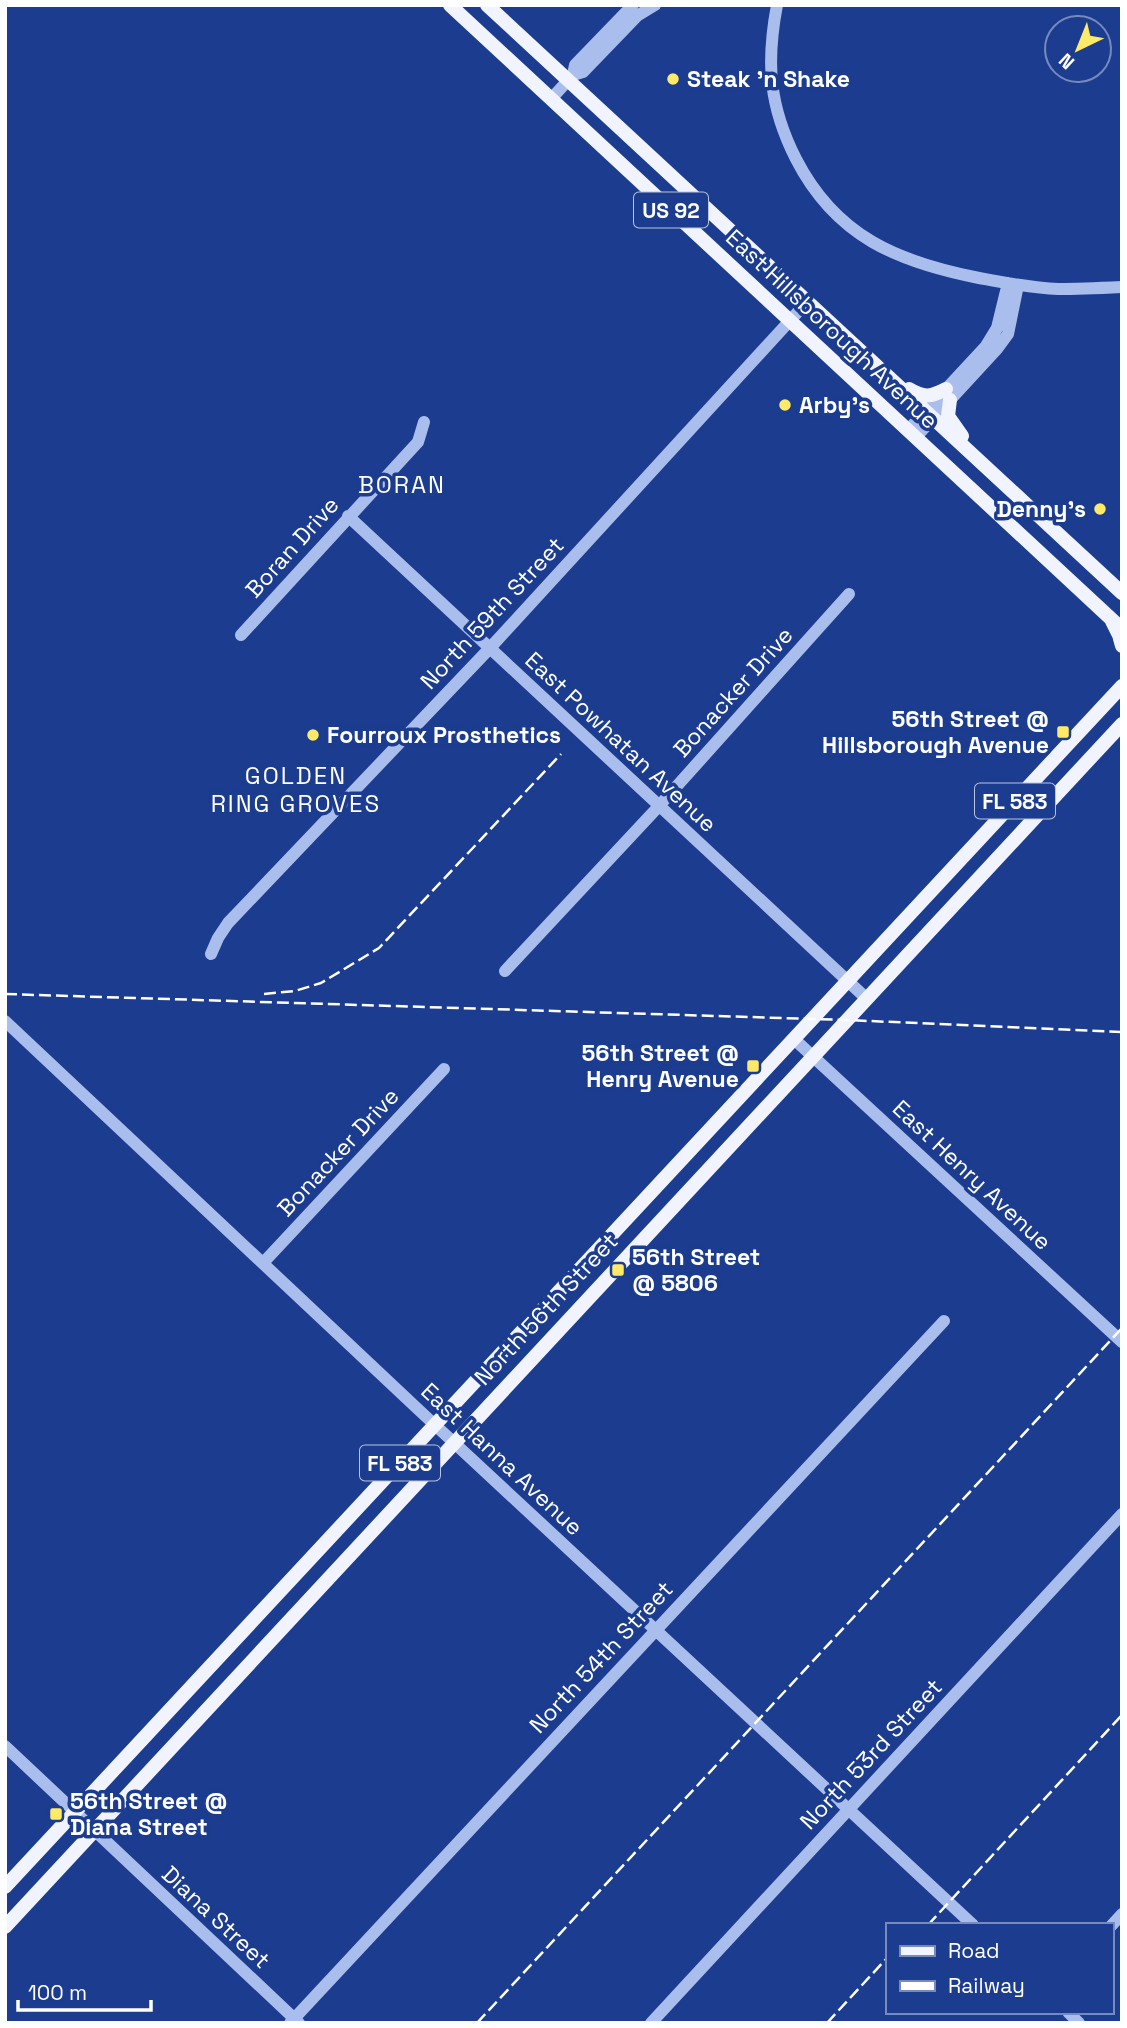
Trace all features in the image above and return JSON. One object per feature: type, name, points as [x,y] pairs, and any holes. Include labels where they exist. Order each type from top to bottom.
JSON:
[{"type":"main road","name":"East Hillsborough Avenue","points":[[450,5],[1122,629]]},
{"type":"main road","name":"East Hillsborough Avenue","points":[[487,5],[571,78],[807,302],[1122,593]]},
{"type":"main road","points":[[885,374],[921,396],[948,395],[948,416],[952,425],[984,465]]},
{"type":"main road","points":[[1109,617],[1122,646]]},
{"type":"main road","points":[[1117,690],[1122,673]]},
{"type":"main road","name":"North 56th Street","points":[[5,1887],[1117,690]]},
{"type":"main road","name":"North 56th Street","points":[[5,1927],[1122,724]]},
{"type":"main road","points":[[614,1233],[633,1250]]},
{"type":"main road","points":[[298,1572],[317,1590]]},
{"type":"street","points":[[571,78],[575,65],[633,5]]},
{"type":"street","points":[[551,99],[571,78],[583,72],[637,16],[655,5]]},
{"type":"street","points":[[777,5],[771,39],[770,69],[774,99],[789,145],[804,175],[828,208],[865,237],[906,259],[937,269],[1013,284],[1058,289],[1122,288]]},
{"type":"street","points":[[912,434],[948,395],[997,349],[1008,334],[1013,284]]},
{"type":"street","name":"North 59th Street","points":[[211,954],[228,923],[490,648],[807,302]]},
{"type":"street","name":"Boran Drive","points":[[241,635],[418,442],[424,422]]},
{"type":"street","name":"East Powhatan Avenue","points":[[348,516],[866,998]]},
{"type":"street","name":"Bonacker Drive","points":[[505,971],[659,806],[849,594]]},
{"type":"street","name":"East Hanna Avenue","points":[[5,1021],[971,1923]]},
{"type":"street","name":"East Henry Avenue","points":[[794,1039],[1122,1342]]},
{"type":"street","name":"Bonacker Drive","points":[[263,1263],[444,1069]]},
{"type":"street","name":"North 54th Street","points":[[294,2021],[944,1321]]},
{"type":"street","name":"North 53rd Street","points":[[651,2023],[1122,1514]]},
{"type":"street","name":"Diana Street","points":[[5,1746],[294,2021]]},
{"type":"railway","points":[[264,994],[295,991],[321,983],[379,948],[561,754]]},
{"type":"railway","points":[[5,994],[846,1020],[1122,1032]]},
{"type":"railway","points":[[477,2023],[1122,1328]]},
{"type":"railway","points":[[930,1923],[1122,1715]]},
{"type":"railway","points":[[827,2023],[886,1959]]},
{"type":"place","name":"Steak 'n Shake","points":[[673,79]]},
{"type":"place","name":"Arby's","points":[[785,405]]},
{"type":"place","name":"Denny's","points":[[1100,509]]},
{"type":"place","name":"56th Street @ Hillsborough Avenue","points":[[1063,732]]},
{"type":"place","name":"Fourroux Prosthetics","points":[[313,735]]},
{"type":"place","name":"56th Street @ Henry Avenue","points":[[753,1066]]},
{"type":"place","name":"56th Street @ 5806","points":[[618,1270]]},
{"type":"place","name":"56th Street @ Diana Street","points":[[56,1814]]},
{"type":"district","name":"BORAN","points":[[402,484]]},
{"type":"district","name":"GOLDEN RING GROVES","points":[[296,789]]}]
